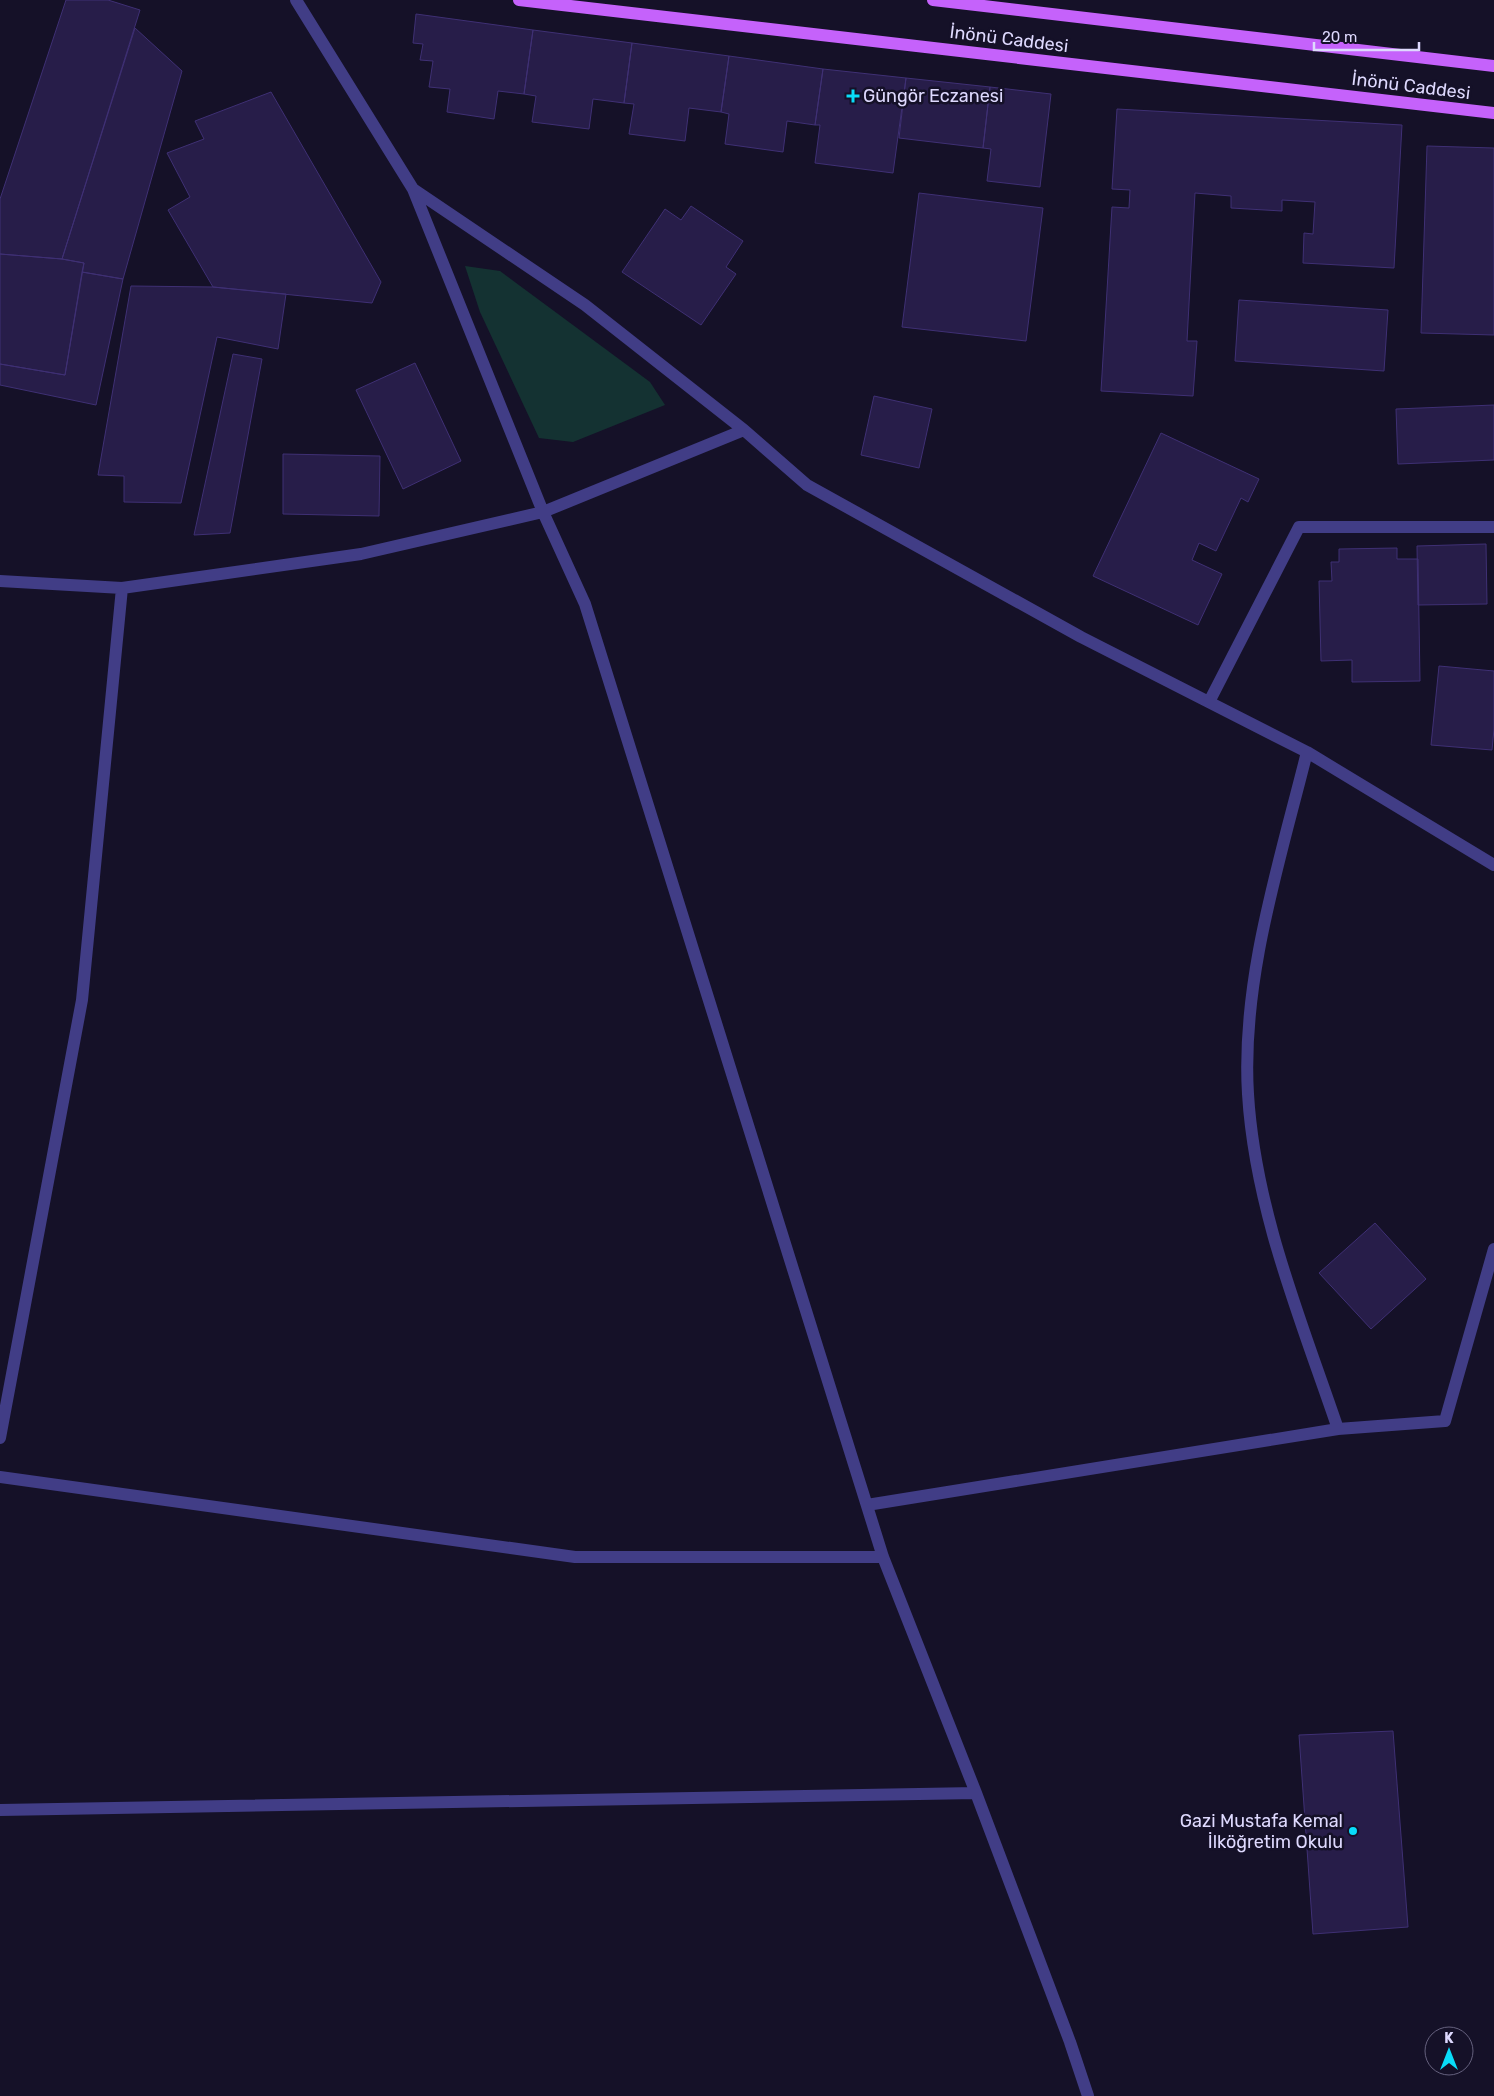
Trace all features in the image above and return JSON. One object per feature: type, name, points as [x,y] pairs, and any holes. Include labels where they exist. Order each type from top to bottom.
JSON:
[{"type":"main road","name":"İnönü Caddesi","points":[[519,0],[1494,114]]},
{"type":"main road","name":"İnönü Caddesi","points":[[932,0],[1494,66]]},
{"type":"street","points":[[296,0],[413,189],[543,512],[585,604],[883,1558],[976,1793],[1067,2033],[1088,2096]]},
{"type":"street","points":[[413,189],[585,305],[744,430],[808,485],[1081,638],[1307,752],[1494,866]]},
{"type":"street","points":[[0,581],[122,588],[361,554],[543,512],[744,430]]},
{"type":"street","points":[[1209,702],[1299,527],[1494,526]]},
{"type":"street","points":[[0,1438],[82,1000],[122,588]]},
{"type":"street","points":[[1307,752],[1260,940],[1248,1037],[1248,1094],[1257,1160],[1270,1226],[1338,1429]]},
{"type":"street","points":[[866,1505],[1338,1429],[1445,1420],[1494,1249]]},
{"type":"street","points":[[0,1477],[576,1558],[883,1558]]},
{"type":"street","points":[[0,1810],[976,1793]]},
{"type":"green space","points":[[465,266],[500,271],[650,382],[665,405],[573,442],[539,438],[480,312]]},
{"type":"building","points":[[66,0],[108,0],[140,10],[62,259],[0,254],[0,199]]},
{"type":"building","points":[[416,14],[533,30],[524,94],[498,91],[494,119],[447,112],[450,89],[429,87],[433,61],[420,60],[423,44],[413,43]]},
{"type":"building","points":[[135,28],[182,71],[123,279],[82,272],[84,263],[62,259]]},
{"type":"building","points":[[533,30],[632,43],[624,103],[593,99],[589,129],[532,122],[536,96],[524,94]]},
{"type":"building","points":[[632,43],[729,56],[721,112],[689,108],[685,141],[629,134],[634,104],[624,103]]},
{"type":"building","points":[[729,56],[823,69],[815,125],[787,121],[783,152],[725,144],[729,114],[721,112]]},
{"type":"building","points":[[823,69],[906,78],[893,173],[815,163],[820,125],[815,125]]},
{"type":"building","points":[[906,78],[990,87],[983,148],[899,138]]},
{"type":"building","points":[[990,87],[1051,94],[1040,187],[987,181],[991,149],[983,148]]},
{"type":"building","points":[[271,92],[381,282],[372,303],[213,287],[168,210],[190,197],[167,153],[204,139],[195,121]]},
{"type":"building","points":[[1117,109],[1402,125],[1394,268],[1303,263],[1304,233],[1313,234],[1315,202],[1282,200],[1282,211],[1231,208],[1231,196],[1195,193],[1187,341],[1197,341],[1193,396],[1101,391],[1112,207],[1129,208],[1130,190],[1112,189]]},
{"type":"building","points":[[1427,146],[1494,148],[1494,335],[1421,333]]},
{"type":"building","points":[[919,193],[1043,208],[1026,341],[902,327]]},
{"type":"building","points":[[691,206],[743,241],[726,267],[736,274],[701,325],[622,272],[665,209],[681,220]]},
{"type":"building","points":[[0,254],[62,259],[84,263],[65,375],[0,364]]},
{"type":"building","points":[[82,272],[123,279],[96,405],[0,385],[0,364],[65,375]]},
{"type":"building","points":[[131,286],[213,287],[286,294],[278,349],[217,337],[181,503],[124,502],[124,476],[98,475]]},
{"type":"building","points":[[1239,300],[1388,310],[1384,371],[1235,361]]},
{"type":"building","points":[[233,354],[262,359],[230,533],[194,535]]},
{"type":"building","points":[[415,363],[461,461],[403,489],[356,390]]},
{"type":"building","points":[[874,396],[932,409],[919,468],[861,455]]},
{"type":"building","points":[[1494,405],[1494,460],[1398,464],[1396,409]]},
{"type":"building","points":[[1161,433],[1259,479],[1248,502],[1241,498],[1216,551],[1199,543],[1192,560],[1222,574],[1198,625],[1093,576]]},
{"type":"building","points":[[283,454],[380,456],[379,516],[283,514]]},
{"type":"building","points":[[1486,544],[1487,604],[1418,605],[1417,546]]},
{"type":"building","points":[[1397,548],[1397,559],[1418,559],[1420,681],[1352,682],[1352,660],[1321,661],[1319,581],[1332,581],[1331,562],[1339,562],[1339,549]]},
{"type":"building","points":[[1439,666],[1494,671],[1492,750],[1431,745]]},
{"type":"building","points":[[1375,1223],[1426,1279],[1371,1329],[1319,1273]]},
{"type":"building","name":"Gazi Mustafa Kemal İlköğretim Okulu","points":[[1393,1731],[1408,1927],[1313,1934],[1299,1735]]},
{"type":"place","name":"Güngör Eczanesi","points":[[853,96]]},
{"type":"place","name":"Gazi Mustafa Kemal İlköğretim Okulu","points":[[1353,1831]]}]
